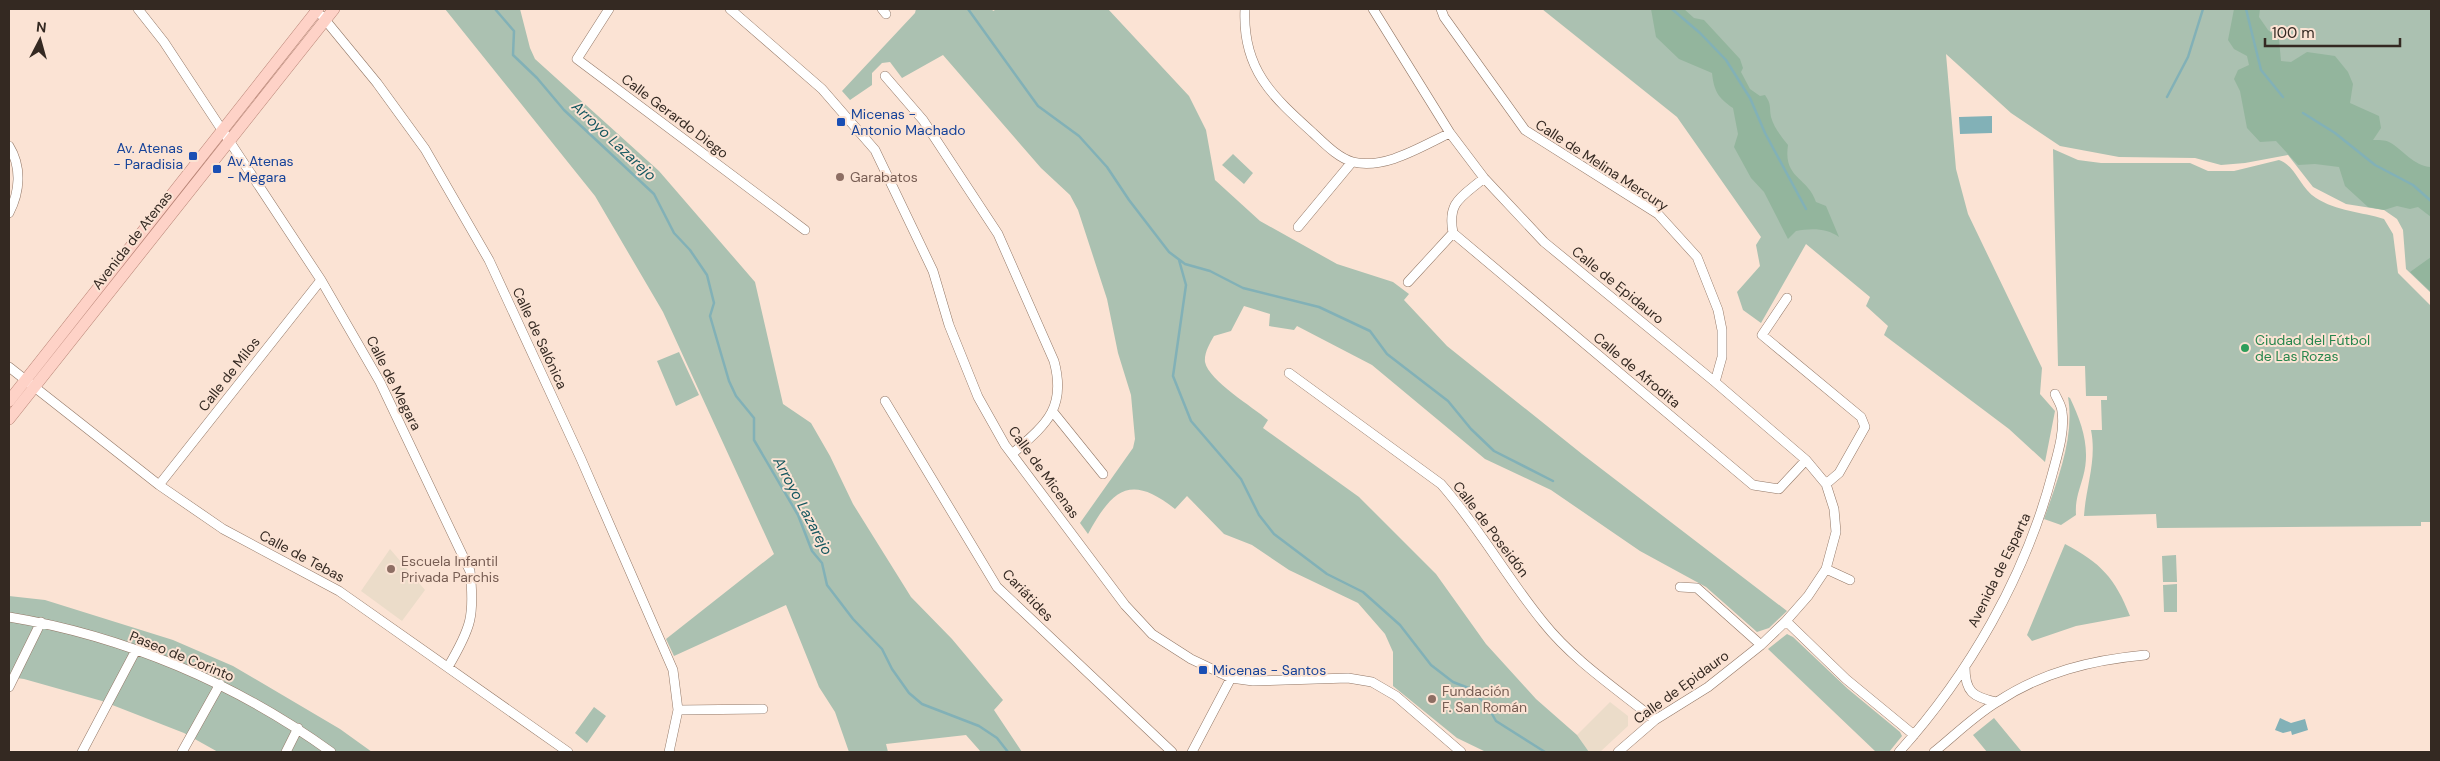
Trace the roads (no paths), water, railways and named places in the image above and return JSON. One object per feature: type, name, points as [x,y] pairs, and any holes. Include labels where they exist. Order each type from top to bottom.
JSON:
[{"type":"main road","name":"Avenida de Atenas","points":[[9,419],[30,383],[317,9]]},
{"type":"main road","name":"Avenida de Atenas","points":[[9,401],[30,383],[228,143],[334,9]]},
{"type":"street","name":"Calle de Megara","points":[[138,9],[164,42],[228,143],[321,280],[380,382],[470,571],[473,601],[467,635],[448,667]]},
{"type":"street","name":"Calle de Salónica","points":[[317,9],[377,83],[425,149],[489,260],[585,468],[673,670],[678,710],[669,752]]},
{"type":"street","name":"Calle Gerardo Diego","points":[[609,9],[577,60],[805,230]]},
{"type":"street","name":"Calle de Micenas","points":[[730,9],[742,12],[822,88],[875,150],[933,270],[949,325],[978,397],[1012,454],[1125,605],[1152,634],[1191,659],[1230,678],[1253,681],[1348,678],[1372,682],[1396,696],[1459,752]]},
{"type":"street","points":[[1246,9],[1248,47],[1262,82],[1275,99],[1329,148],[1352,162],[1374,162],[1397,157],[1450,133]]},
{"type":"street","name":"Calle de Epidauro","points":[[1373,9],[1450,133],[1484,178],[1544,242],[1715,382],[1806,460],[1826,484],[1834,509],[1836,532],[1826,569],[1786,622],[1761,645],[1708,687],[1655,720],[1618,752]]},
{"type":"street","name":"Calle de Melina Mercury","points":[[1441,9],[1444,17],[1524,130],[1658,214],[1696,258],[1718,310],[1722,330],[1722,358],[1715,382]]},
{"type":"street","points":[[885,76],[923,120],[998,234],[1054,361],[1058,383],[1053,412],[1042,428],[1012,454]]},
{"type":"street","points":[[9,146],[15,156],[18,188],[9,213]]},
{"type":"street","points":[[1298,227],[1352,162]]},
{"type":"street","points":[[1408,282],[1453,233],[1450,219],[1453,205],[1484,178]]},
{"type":"street","name":"Calle de Afrodita","points":[[1453,233],[1753,486],[1779,488],[1806,460]]},
{"type":"street","name":"Calle de Milos","points":[[159,485],[321,280]]},
{"type":"street","points":[[1787,298],[1762,335],[1861,417],[1865,427],[1839,473],[1826,484]]},
{"type":"street","name":"Calle de Tebas","points":[[9,367],[159,485],[223,529],[339,591],[568,752]]},
{"type":"street","name":"Calle de Poseidón","points":[[1289,372],[1441,484],[1461,507],[1542,622],[1570,652],[1655,720]]},
{"type":"street","name":"Avenida de Esparta","points":[[1899,752],[1965,667],[1992,621],[2038,526],[2060,444],[2062,411],[2055,394]]},
{"type":"street","name":"Cariátides","points":[[886,401],[997,587],[1172,752]]},
{"type":"street","points":[[1053,412],[1103,474]]},
{"type":"street","points":[[1826,569],[1850,580]]},
{"type":"street","points":[[1680,587],[1696,588],[1761,645]]},
{"type":"street","name":"Paseo de Corinto","points":[[9,617],[42,622],[136,650],[220,684],[298,728],[331,752]]},
{"type":"street","points":[[9,687],[42,622]]},
{"type":"street","points":[[1786,622],[1846,679],[1914,735]]},
{"type":"street","points":[[82,752],[136,650]]},
{"type":"street","points":[[1934,752],[1996,702],[2031,682],[2069,667],[2107,658],[2145,655]]},
{"type":"street","points":[[1965,667],[1965,681],[1970,691],[1980,698],[1996,702]]},
{"type":"street","points":[[1192,752],[1230,678]]},
{"type":"street","points":[[182,752],[220,684]]},
{"type":"street","points":[[678,710],[764,709]]},
{"type":"street","points":[[286,752],[298,728]]},
{"type":"water","points":[[1992,116],[1992,133],[1960,134],[1959,117]]},
{"type":"water","points":[[2280,718],[2291,723],[2305,719],[2308,730],[2292,735],[2291,731],[2283,733],[2275,730]]},
{"type":"waterway","name":"Arroyo Lazarejo","points":[[495,9],[514,31],[513,55],[537,78],[564,110],[654,194],[674,233],[690,250],[707,275],[714,303],[710,316],[729,381],[736,396],[754,418],[754,440],[798,515],[812,551],[822,563],[827,585],[853,619],[882,649],[892,669],[909,693],[922,704],[979,726],[997,738],[1008,752]]},
{"type":"waterway","points":[[968,9],[1038,106],[1079,136],[1107,167],[1129,200],[1169,252],[1185,264],[1210,271],[1243,288],[1319,307],[1370,331],[1387,354],[1448,401],[1471,429],[1494,451],[1553,481]]},
{"type":"waterway","points":[[1672,9],[1700,33],[1726,60],[1750,98],[1765,133],[1806,209]]},
{"type":"waterway","points":[[2167,97],[2188,57],[2203,9]]},
{"type":"waterway","points":[[2246,9],[2261,70],[2283,97]]},
{"type":"waterway","points":[[2303,113],[2335,133],[2375,165],[2413,185],[2431,201]]},
{"type":"waterway","points":[[1179,260],[1186,285],[1173,376],[1191,421],[1241,479],[1259,515],[1274,534],[1327,574],[1363,592],[1400,625],[1431,665],[1453,682],[1471,689],[1488,707],[1496,721],[1545,752]]},
{"type":"place","name":"Micenas - Antonio Machado","points":[[841,122]]},
{"type":"place","name":"Av. Atenas - Paradisia","points":[[193,156]]},
{"type":"place","name":"Av. Atenas - Megara","points":[[217,169]]},
{"type":"place","name":"Garabatos","points":[[840,177]]},
{"type":"place","name":"Ciudad del Fútbol de Las Rozas","points":[[2245,348]]},
{"type":"place","name":"Escuela Infantil Privada Parchis","points":[[391,569]]},
{"type":"place","name":"Micenas - Santos","points":[[1203,670]]},
{"type":"place","name":"Fundación F. San Román","points":[[1432,699]]}]
